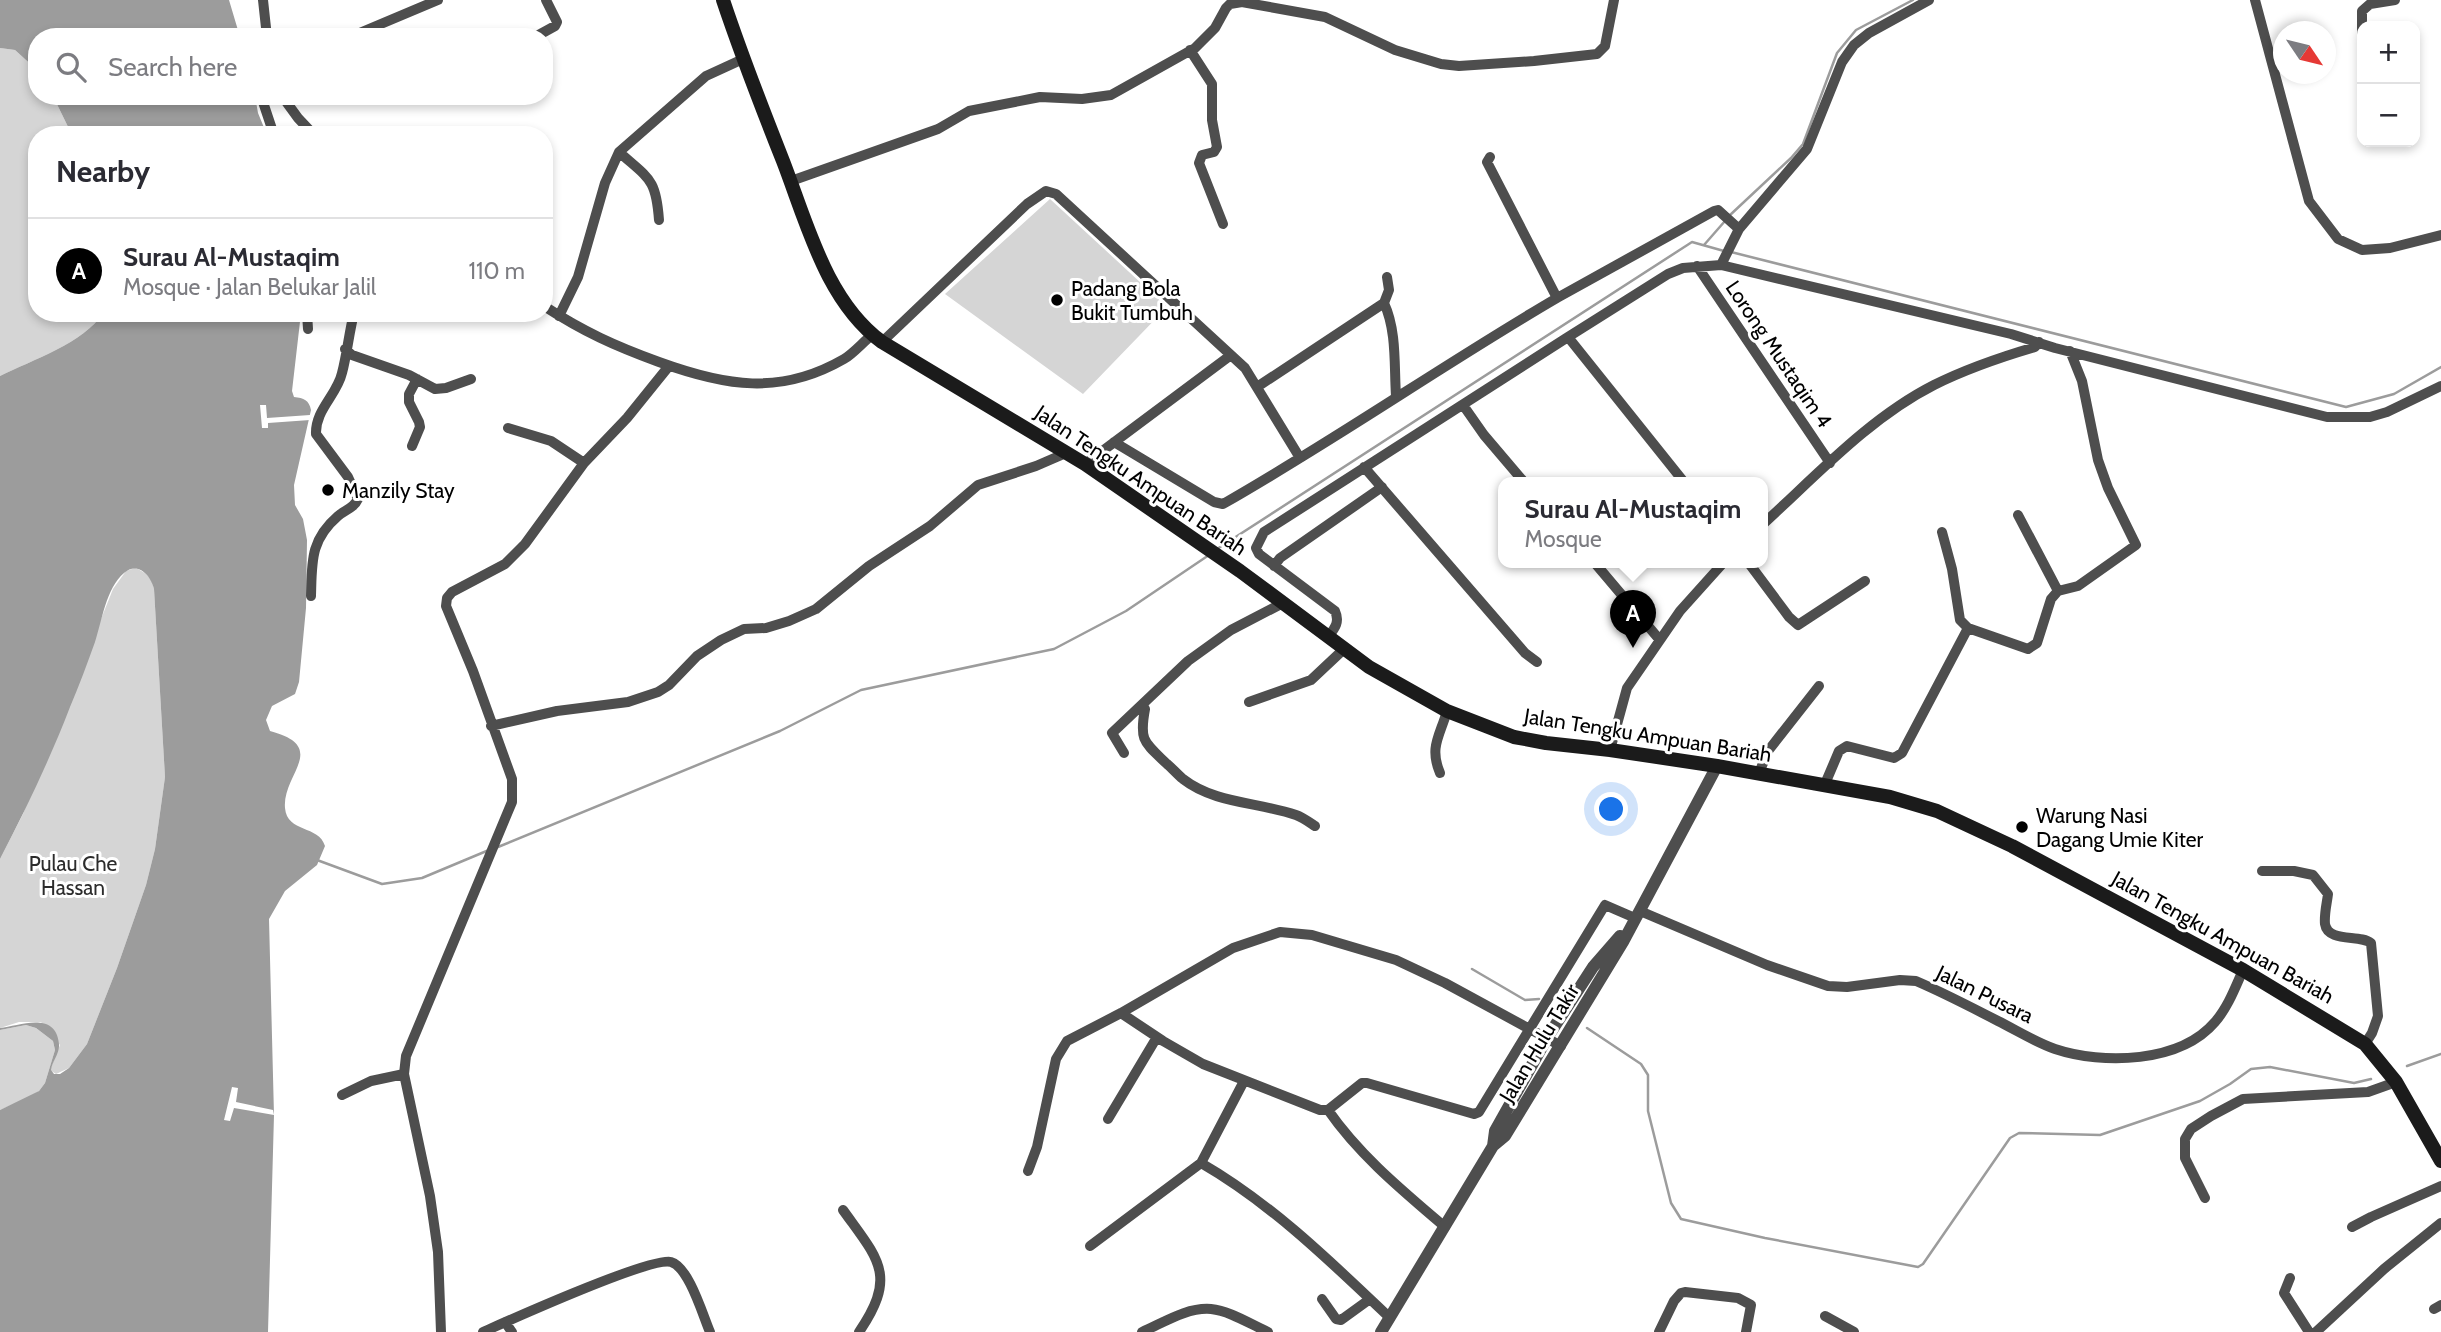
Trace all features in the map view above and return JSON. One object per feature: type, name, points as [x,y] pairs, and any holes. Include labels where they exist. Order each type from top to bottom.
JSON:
[{"type":"main road","name":"Jalan Tengku Ampuan Bariah","points":[[723,0],[743,59],[822,260],[854,317],[877,338],[1085,464],[1240,571],[1369,667],[1447,711],[1514,737],[1717,766],[1880,794],[1937,811],[2012,846],[2243,970],[2365,1044],[2396,1082],[2441,1161]]},
{"type":"street","points":[[263,0],[266,28]]},
{"type":"street","points":[[371,28],[438,0]]},
{"type":"street","points":[[546,0],[557,22],[552,28]]},
{"type":"street","points":[[791,181],[937,129],[969,111],[1040,97],[1082,99],[1111,95],[1190,50],[1214,28],[1230,4],[1242,2],[1325,17],[1381,45],[1441,64],[1478,66],[1597,54],[1604,50],[1614,0]]},
{"type":"street","points":[[1723,263],[1736,228],[1807,149],[1842,62],[1854,45],[1869,33],[1929,0]]},
{"type":"street","points":[[2255,0],[2309,201],[2331,230],[2339,239],[2362,250],[2390,248],[2441,234]]},
{"type":"street","points":[[2362,21],[2362,12],[2370,4],[2395,0]]},
{"type":"street","points":[[1190,50],[1212,84],[1212,120],[1217,147],[1214,152],[1202,155],[1199,163],[1223,224]]},
{"type":"street","points":[[559,316],[578,277],[605,183],[619,152],[706,76],[743,59]]},
{"type":"street","points":[[264,105],[271,126]]},
{"type":"street","points":[[289,105],[306,126]]},
{"type":"street","points":[[619,152],[650,180],[657,193],[659,220]]},
{"type":"street","points":[[1490,157],[1487,162],[1557,298]]},
{"type":"street","points":[[553,312],[607,343],[668,366],[723,381],[765,384],[798,378],[845,358],[877,338],[1027,204],[1046,191],[1056,194],[1245,368],[1300,458]]},
{"type":"street","points":[[1114,442],[1214,502],[1223,503],[1557,298],[1696,219],[1714,211],[1721,213],[1736,228]]},
{"type":"street","points":[[1328,637],[1337,625],[1338,617],[1335,611],[1259,554],[1256,548],[1264,531],[1668,274],[1697,266],[1723,263],[2327,417],[2370,416],[2387,412],[2441,386]]},
{"type":"street","name":"Lorong Mustaqim 4","points":[[1697,266],[1830,463]]},
{"type":"street","points":[[1257,387],[1384,303],[1388,277]]},
{"type":"street","points":[[1384,303],[1392,330],[1396,396]]},
{"type":"street","points":[[307,322],[307,329]]},
{"type":"street","points":[[311,596],[315,544],[339,514],[354,506],[358,499],[348,477],[316,433],[320,413],[343,372],[352,322]]},
{"type":"street","points":[[1568,337],[1680,477]]},
{"type":"street","points":[[1768,520],[1881,418],[1933,385],[1992,360],[2035,348],[2039,342]]},
{"type":"street","points":[[345,349],[352,355],[440,389],[471,379]]},
{"type":"street","points":[[1942,532],[1952,569],[1959,620],[1968,628],[2028,649],[2037,643],[2051,598],[2058,591],[2078,586],[2136,545],[2108,488],[2098,460],[2082,381],[2070,351]]},
{"type":"street","points":[[1085,464],[1231,355]]},
{"type":"street","points":[[441,1332],[438,1252],[430,1196],[404,1074],[406,1056],[512,802],[512,779],[446,606],[447,598],[452,592],[505,564],[525,544],[584,463],[628,418],[668,366]]},
{"type":"street","points":[[412,446],[420,427],[409,402],[409,394],[417,379]]},
{"type":"street","points":[[1463,405],[1520,477]]},
{"type":"street","points":[[508,428],[551,441],[584,463]]},
{"type":"street","points":[[491,726],[557,711],[628,702],[658,692],[669,685],[705,649],[721,640],[744,629],[766,628],[816,609],[869,566],[930,526],[968,490],[1035,467],[1066,453]]},
{"type":"street","points":[[1364,467],[1525,653],[1536,662]]},
{"type":"street","points":[[1275,566],[1280,558],[1382,487]]},
{"type":"street","points":[[2018,515],[2058,591]]},
{"type":"street","points":[[1599,568],[1659,639]]},
{"type":"street","points":[[1610,750],[1627,688],[1659,639],[1691,597],[1718,568]]},
{"type":"street","points":[[1752,568],[1798,625],[1865,581]]},
{"type":"street","points":[[1124,753],[1112,733],[1188,661],[1231,631],[1283,603]]},
{"type":"street","points":[[1825,784],[1842,747],[1894,758],[1902,753],[1968,628]]},
{"type":"street","points":[[1249,702],[1311,680],[1344,649]]},
{"type":"street","points":[[1759,773],[1768,751],[1819,686]]},
{"type":"street","points":[[1142,705],[1145,709],[1141,730],[1143,739],[1182,778],[1205,792],[1297,815],[1315,826]]},
{"type":"street","points":[[1440,774],[1435,762],[1434,747],[1447,711]]},
{"type":"street","name":"Jalan Hulu Takir","points":[[1381,1332],[1493,1146],[1505,1136],[1623,942],[1717,766]]},
{"type":"street","points":[[2262,871],[2294,871],[2312,875],[2328,894],[2325,926],[2328,931],[2336,935],[2366,939],[2371,943],[2378,1016],[2365,1044]]},
{"type":"street","name":"Jalan Pusara","points":[[1530,1029],[1605,905],[1638,914],[1828,986],[1916,981],[2053,1048],[2081,1056],[2144,1057],[2174,1049],[2198,1038],[2215,1023],[2229,1003],[2243,970]]},
{"type":"street","points":[[1028,1171],[1037,1147],[1056,1059],[1075,1036],[1121,1013],[1233,948],[1280,932],[1312,935],[1396,960],[1561,1046]]},
{"type":"street","points":[[1493,1146],[1495,1131],[1547,1038],[1593,967],[1617,938],[1626,932]]},
{"type":"street","points":[[1121,1013],[1203,1064],[1320,1110],[1328,1110],[1362,1083],[1367,1083],[1474,1114],[1479,1112],[1530,1029]]},
{"type":"street","points":[[1108,1119],[1157,1037]]},
{"type":"street","points":[[342,1094],[371,1081],[404,1074]]},
{"type":"street","points":[[1090,1246],[1201,1163],[1244,1081]]},
{"type":"street","points":[[2205,1198],[2185,1158],[2185,1139],[2191,1129],[2211,1116],[2243,1099],[2368,1092],[2396,1082]]},
{"type":"street","points":[[1328,1110],[1345,1134],[1381,1172],[1445,1227]]},
{"type":"street","points":[[1201,1163],[1246,1192],[1311,1244],[1390,1318]]},
{"type":"street","points":[[2352,1227],[2441,1186]]},
{"type":"street","points":[[843,1210],[870,1246],[880,1269],[877,1299],[859,1332]]},
{"type":"street","points":[[2316,1332],[2338,1309],[2441,1223]]},
{"type":"street","points":[[483,1332],[625,1274],[657,1263],[671,1262],[681,1269],[691,1285],[710,1332]]},
{"type":"street","points":[[2290,1278],[2284,1293],[2309,1332]]},
{"type":"street","points":[[1658,1332],[1677,1297],[1685,1292],[1745,1301],[1751,1306],[1746,1332]]},
{"type":"street","points":[[1321,1299],[1336,1319],[1341,1321],[1370,1299]]},
{"type":"street","points":[[1142,1332],[1193,1311],[1211,1309],[1268,1332]]},
{"type":"street","points":[[1825,1316],[1854,1332]]},
{"type":"street","points":[[505,1322],[512,1332]]},
{"type":"green space","points":[[0,48],[15,50],[28,62],[28,105],[57,105],[68,126],[28,126],[28,322],[96,322],[70,342],[0,376]]},
{"type":"green space","name":"Padang Bola Bukit Tumbuh","points":[[1050,199],[1167,307],[1083,394],[945,294]]},
{"type":"green space","name":"Pulau Che Hassan","points":[[135,568],[148,576],[154,589],[165,777],[155,849],[146,885],[87,1044],[69,1068],[56,1074],[50,1070],[60,1045],[41,1022],[19,1022],[0,1028],[0,859],[23,814],[113,589],[126,571]]},
{"type":"green space","points":[[26,1025],[36,1028],[53,1041],[55,1050],[45,1083],[32,1096],[0,1110],[0,1030]]},
{"type":"shaded area","points":[[0,0],[229,0],[237,28],[28,28],[28,62],[15,50],[0,48]]},
{"type":"shaded area","points":[[57,105],[257,105],[263,126],[68,126]]},
{"type":"shaded area","points":[[300,322],[292,391],[294,397],[307,402],[311,410],[294,485],[295,505],[303,519],[307,540],[306,608],[299,682],[295,694],[272,706],[266,720],[270,731],[288,738],[297,745],[300,753],[299,763],[286,796],[287,816],[291,822],[322,839],[325,846],[317,865],[285,891],[269,919],[274,1115],[268,1332],[0,1332],[0,1110],[39,1091],[45,1083],[55,1050],[53,1041],[36,1028],[26,1025],[0,1028],[26,1023],[44,1023],[51,1027],[59,1044],[51,1070],[54,1074],[60,1074],[69,1068],[87,1044],[146,885],[155,849],[165,777],[154,589],[147,575],[134,569],[124,573],[113,587],[80,683],[37,784],[0,859],[0,376],[70,342],[94,324]]},
{"type":"pier","points":[[260,405],[266,405],[267,418],[310,415],[310,420],[268,423],[268,428],[262,428]]},
{"type":"pier","points":[[232,1087],[238,1088],[236,1102],[273,1110],[274,1115],[234,1108],[230,1121],[224,1120]]},
{"type":"waterway","points":[[1729,216],[1803,144],[1837,53],[1856,30],[1913,0]]},
{"type":"waterway","points":[[1704,245],[1725,221]]},
{"type":"waterway","points":[[1217,549],[1692,242],[1724,251]]},
{"type":"waterway","points":[[1731,252],[2346,407],[2394,394],[2441,367]]},
{"type":"waterway","points":[[498,847],[780,731],[861,690],[1054,649],[1126,611],[1209,555]]},
{"type":"waterway","points":[[317,860],[382,884],[422,878],[489,850]]},
{"type":"waterway","points":[[1472,969],[1525,1000],[1539,999]]},
{"type":"waterway","points":[[1587,1028],[1641,1064],[1648,1075],[1648,1111],[1671,1203],[1681,1219],[1918,1267],[1923,1264],[2010,1138],[2019,1133],[2100,1135],[2200,1101],[2251,1069],[2270,1067],[2354,1083],[2371,1079]]},
{"type":"waterway","points":[[2407,1066],[2441,1054]]},
{"type":"place","name":"Padang Bola Bukit Tumbuh","points":[[1057,300]]},
{"type":"place","name":"Manzily Stay","points":[[328,490]]},
{"type":"place","name":"Surau Al-Mustaqim","points":[[1633,648]]},
{"type":"place","name":"Warung Nasi Dagang Umie Kiter","points":[[2022,827]]}]
